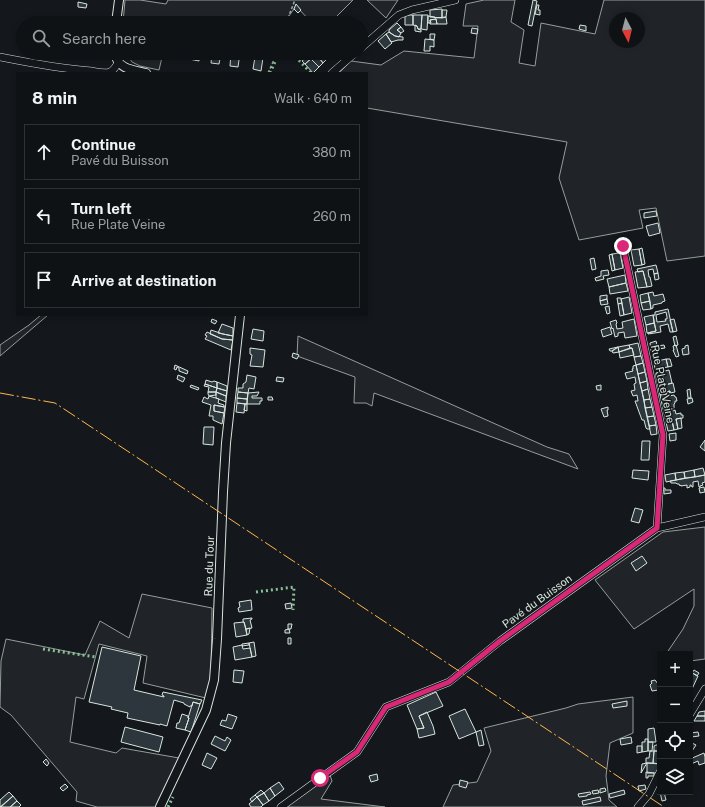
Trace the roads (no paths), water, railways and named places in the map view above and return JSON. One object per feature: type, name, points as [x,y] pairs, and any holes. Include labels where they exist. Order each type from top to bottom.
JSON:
[{"type":"street","points":[[117,16],[119,0]]},
{"type":"street","points":[[368,42],[399,15],[412,10],[455,0]]},
{"type":"street","points":[[0,57],[74,70],[103,72],[109,72],[114,69],[118,63]]},
{"type":"street","points":[[116,60],[122,66],[143,72]]},
{"type":"street","points":[[333,72],[347,60]]},
{"type":"street","name":"Rue Plate Veine","points":[[623,246],[663,435],[657,528]]},
{"type":"street","name":"Rue du Tour","points":[[160,807],[206,710],[214,680],[225,457],[240,316]]},
{"type":"street","name":"Pavé du Buisson","points":[[281,807],[357,752],[386,707],[449,682],[500,641],[657,528],[705,516]]},
{"type":"street","points":[[693,709],[705,689]]},
{"type":"street","points":[[638,807],[649,794],[657,778]]}]
